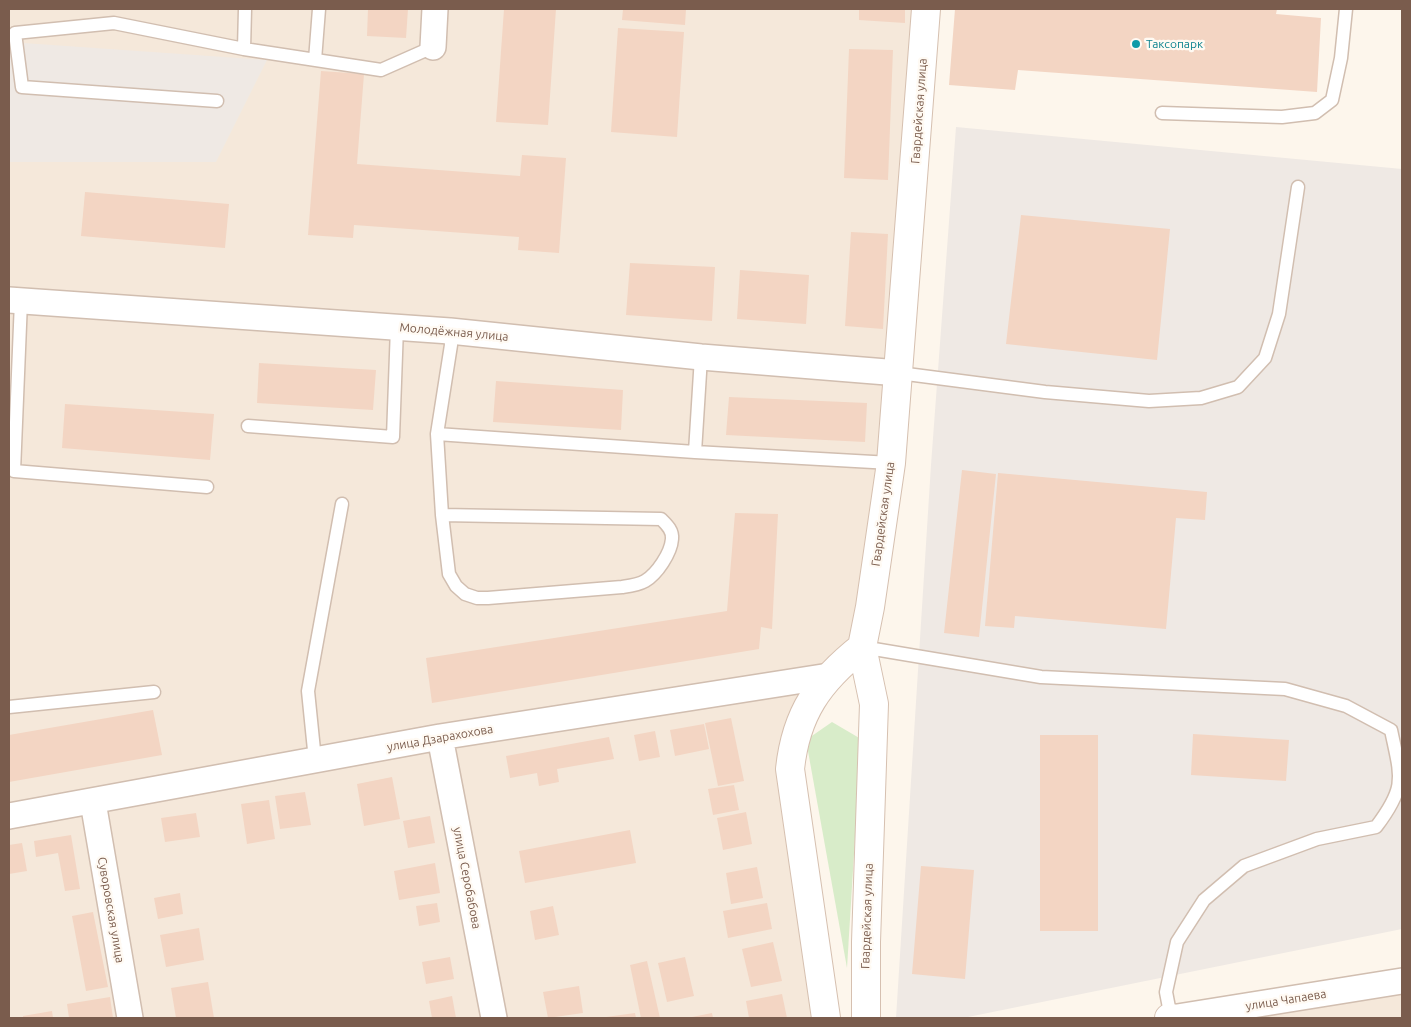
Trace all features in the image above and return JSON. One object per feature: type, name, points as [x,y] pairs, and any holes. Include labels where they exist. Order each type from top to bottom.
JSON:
[{"type":"street","points":[[433,47],[435,9]]},
{"type":"street","name":"Гвардейская улица","points":[[866,1018],[866,942],[874,704],[862,647],[870,607],[891,463],[926,9]]},
{"type":"street","name":"Молодёжная улица","points":[[15,300],[450,331],[701,357],[899,373]]},
{"type":"street","points":[[826,1018],[790,769],[793,742],[806,711],[829,676],[862,647]]},
{"type":"street","name":"улица Дзарахохова","points":[[9,816],[440,737],[829,676]]},
{"type":"street","name":"улица Серобабова","points":[[440,737],[494,1018]]},
{"type":"street","name":"Суворовская улица","points":[[92,802],[130,1018]]},
{"type":"street","name":"улица Чапаева","points":[[1171,1018],[1402,981]]},
{"type":"lane","points":[[244,49],[246,9]]},
{"type":"lane","points":[[315,60],[319,9]]},
{"type":"lane","points":[[1162,113],[1282,117],[1315,113],[1332,100],[1341,58],[1346,9]]},
{"type":"lane","points":[[217,101],[22,87],[15,33],[114,23],[244,49],[381,70],[433,47]]},
{"type":"lane","points":[[899,373],[1045,392],[1149,401],[1201,398],[1238,387],[1265,358],[1279,314],[1298,186]]},
{"type":"lane","points":[[15,300],[14,471],[207,487]]},
{"type":"lane","points":[[248,426],[393,437],[397,327]]},
{"type":"lane","points":[[442,515],[660,519],[669,526],[672,538],[661,566],[643,582],[622,587],[476,598],[466,594],[456,586],[450,574],[442,515],[437,434],[451,345],[450,331]]},
{"type":"lane","points":[[696,452],[701,357]]},
{"type":"lane","points":[[437,434],[891,463]]},
{"type":"lane","points":[[315,760],[308,691],[342,504]]},
{"type":"lane","points":[[862,647],[1040,677],[1285,689],[1346,706],[1391,730],[1401,775],[1394,804],[1376,827],[1317,839],[1244,866],[1204,900],[1177,942],[1166,992],[1171,1018]]},
{"type":"lane","points":[[9,708],[154,692]]},
{"type":"shaded area","points":[[9,9],[926,9],[870,607],[793,742],[826,1018],[9,1018]]},
{"type":"shaded area","points":[[9,42],[267,60],[216,162],[9,162]]},
{"type":"shaded area","points":[[956,127],[1402,169],[1402,929],[963,1018],[896,1018],[931,465]]},
{"type":"shaded area","points":[[1402,981],[1402,1018],[1171,1018]]},
{"type":"green space","points":[[832,722],[861,739],[847,968],[806,740]]},
{"type":"building","points":[[368,9],[408,9],[406,38],[367,36]]},
{"type":"building","points":[[504,9],[556,9],[548,125],[496,122]]},
{"type":"building","points":[[623,9],[686,9],[685,25],[622,20]]},
{"type":"building","points":[[859,9],[905,9],[905,23],[859,20]]},
{"type":"building","name":"Таксопарк","points":[[955,9],[1277,9],[1276,14],[1321,18],[1317,92],[1018,70],[1015,90],[949,85]]},
{"type":"building","points":[[618,28],[684,32],[677,137],[611,132]]},
{"type":"building","points":[[849,49],[893,50],[888,180],[844,178]]},
{"type":"building","points":[[321,71],[364,74],[357,164],[520,176],[522,155],[566,158],[559,253],[518,250],[519,237],[354,225],[353,238],[308,235]]},
{"type":"building","points":[[85,192],[229,204],[225,248],[81,236]]},
{"type":"building","points":[[1021,215],[1170,229],[1157,360],[1006,344]]},
{"type":"building","points":[[851,232],[888,234],[883,329],[845,326]]},
{"type":"building","points":[[630,263],[715,267],[712,321],[626,315]]},
{"type":"building","points":[[740,270],[809,275],[806,324],[737,319]]},
{"type":"building","points":[[259,363],[376,370],[373,410],[257,403]]},
{"type":"building","points":[[496,381],[623,390],[621,430],[493,422]]},
{"type":"building","points":[[729,397],[867,403],[865,442],[726,435]]},
{"type":"building","points":[[65,404],[214,414],[210,460],[62,448]]},
{"type":"building","points":[[962,470],[996,474],[979,637],[944,633]]},
{"type":"building","points":[[998,473],[1207,492],[1205,520],[1176,518],[1166,629],[1015,616],[1014,628],[985,626]]},
{"type":"building","points":[[735,513],[778,514],[772,629],[761,627],[759,649],[432,703],[426,658],[727,611]]},
{"type":"building","points":[[153,710],[162,755],[9,782],[9,735]]},
{"type":"building","points":[[731,718],[744,781],[718,786],[705,723]]},
{"type":"building","points":[[704,724],[709,749],[675,756],[670,730]]},
{"type":"building","points":[[655,731],[660,757],[639,761],[634,735]]},
{"type":"building","points":[[1193,734],[1289,740],[1286,781],[1191,775]]},
{"type":"building","points":[[1040,735],[1098,735],[1098,931],[1040,931]]},
{"type":"building","points":[[609,737],[614,759],[557,769],[559,782],[539,786],[537,773],[510,778],[506,756]]},
{"type":"building","points":[[392,777],[400,819],[364,826],[357,784]]},
{"type":"building","points":[[734,785],[739,810],[713,815],[708,789]]},
{"type":"building","points":[[305,792],[311,825],[280,829],[275,796]]},
{"type":"building","points":[[269,800],[275,839],[247,844],[241,804]]},
{"type":"building","points":[[746,812],[752,844],[723,850],[717,818]]},
{"type":"building","points":[[196,813],[200,837],[165,842],[161,818]]},
{"type":"building","points":[[430,816],[435,843],[408,848],[403,821]]},
{"type":"building","points":[[630,830],[636,863],[525,883],[519,851]]},
{"type":"building","points":[[71,835],[80,889],[65,891],[58,853],[36,857],[34,841]]},
{"type":"building","points":[[22,843],[27,871],[9,874],[9,845]]},
{"type":"building","points":[[435,863],[440,893],[399,900],[394,871]]},
{"type":"building","points":[[921,866],[974,870],[965,979],[912,974]]},
{"type":"building","points":[[757,867],[763,898],[731,904],[726,873]]},
{"type":"building","points":[[180,893],[183,914],[158,919],[154,898]]},
{"type":"building","points":[[437,903],[440,922],[419,926],[416,906]]},
{"type":"building","points":[[767,903],[772,929],[728,938],[723,911]]},
{"type":"building","points":[[553,906],[559,935],[535,940],[530,911]]},
{"type":"building","points":[[93,912],[108,987],[86,991],[72,916]]},
{"type":"building","points":[[199,928],[204,960],[166,967],[160,935]]},
{"type":"building","points":[[773,942],[782,981],[751,987],[742,949]]},
{"type":"building","points":[[450,957],[454,979],[426,984],[422,962]]},
{"type":"building","points":[[685,957],[694,996],[667,1002],[658,963]]},
{"type":"building","points":[[647,961],[660,1018],[641,1018],[630,965]]},
{"type":"building","points":[[208,982],[214,1018],[176,1018],[171,988]]},
{"type":"building","points":[[579,986],[583,1013],[548,1018],[543,992]]},
{"type":"building","points":[[782,994],[787,1018],[749,1018],[746,1001]]},
{"type":"building","points":[[452,996],[456,1018],[432,1018],[429,1001]]},
{"type":"building","points":[[110,997],[113,1018],[69,1018],[67,1004]]},
{"type":"building","points":[[52,1011],[53,1018],[23,1018],[23,1016]]},
{"type":"building","points":[[635,1013],[636,1018],[606,1018],[606,1017]]},
{"type":"building","points":[[712,1013],[713,1018],[692,1018],[692,1017]]},
{"type":"place","name":"Таксопарк","points":[[1136,44]]}]
